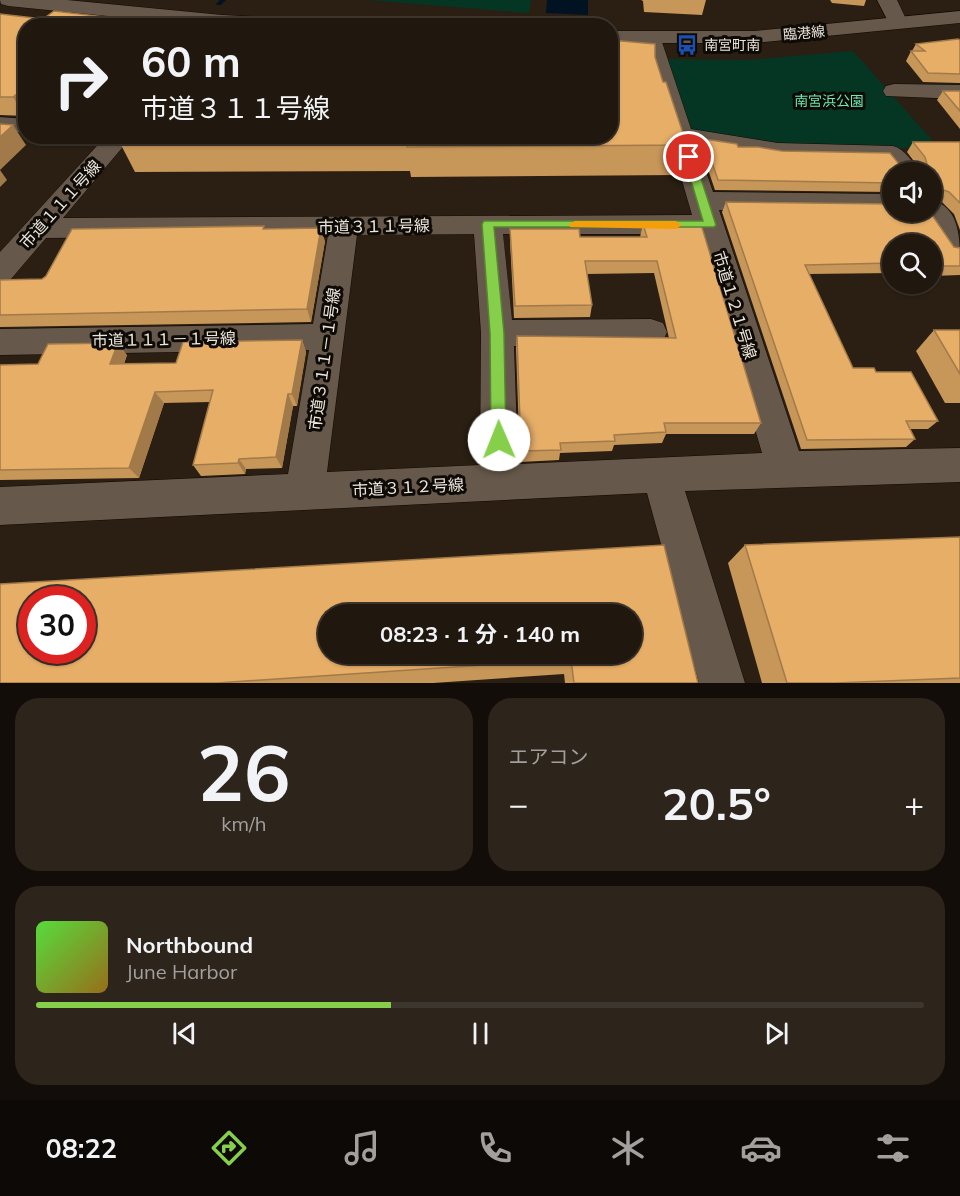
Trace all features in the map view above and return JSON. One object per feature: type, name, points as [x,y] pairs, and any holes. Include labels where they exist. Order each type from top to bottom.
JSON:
[{"type":"street","points":[[8,0],[174,18]]},
{"type":"street","points":[[887,0],[898,23]]},
{"type":"street","name":"臨港線","points":[[618,37],[755,37],[960,17]]},
{"type":"street","name":"市道１２１号線","points":[[651,39],[786,469]]},
{"type":"street","points":[[894,91],[960,92]]},
{"type":"street","points":[[0,124],[18,125]]},
{"type":"street","points":[[682,135],[778,151],[893,154],[899,162]]},
{"type":"street","name":"市道１１１号線","points":[[0,271],[113,144]]},
{"type":"street","name":"市道３１１号線","points":[[38,228],[488,224],[882,204]]},
{"type":"street","points":[[941,222],[958,248]]},
{"type":"street","points":[[488,224],[497,333],[499,482]]},
{"type":"street","name":"市道３１１－１号線","points":[[304,492],[344,226]]},
{"type":"street","points":[[497,333],[651,332]]},
{"type":"street","name":"市道１１１－１号線","points":[[0,342],[327,337]]},
{"type":"street","name":"市道３１２号線","points":[[0,506],[786,469],[960,465]]},
{"type":"street","points":[[661,475],[722,683]]},
{"type":"green space","points":[[366,0],[531,0],[529,13]]},
{"type":"green space","name":"南宮浜公園","points":[[853,51],[939,148],[779,149],[686,133],[661,59],[748,60]]},
{"type":"water","points":[[547,0],[588,0],[588,15],[546,13]]},
{"type":"building","points":[[54,11],[114,18],[44,18]]},
{"type":"building","points":[[0,14],[34,18],[18,18],[18,93],[13,97],[0,97]]},
{"type":"building","points":[[960,40],[960,74],[928,73],[911,51],[925,51],[916,44]]},
{"type":"building","points":[[618,41],[655,44],[655,57],[687,145],[407,147],[408,144],[618,144]]},
{"type":"building","points":[[943,91],[960,91],[960,111]]},
{"type":"building","points":[[0,124],[13,125],[0,137]]},
{"type":"building","points":[[704,139],[737,144],[738,147],[758,147],[782,151],[890,153],[897,162],[882,162],[882,183],[718,180]]},
{"type":"building","points":[[913,142],[960,142],[960,203],[949,192],[942,189],[942,162],[926,162]]},
{"type":"building","points":[[726,202],[882,204],[882,222],[937,222],[954,247],[960,248],[960,266],[942,266],[942,234],[882,234],[882,263],[805,265],[853,368],[874,368],[876,372],[911,372],[938,421],[906,421],[915,439],[807,440]]},
{"type":"building","points":[[643,224],[701,224],[761,423],[664,423],[666,432],[614,435],[615,441],[560,443],[561,450],[521,451],[517,336],[676,338],[657,261],[585,261],[592,305],[515,306],[510,229],[579,229],[580,237],[647,237]]},
{"type":"building","points":[[264,226],[263,229],[321,228],[307,309],[0,315],[0,280],[42,279],[46,276],[72,229]]},
{"type":"building","points":[[934,330],[960,330],[960,374]]},
{"type":"building","points":[[302,340],[292,394],[288,394],[276,457],[239,459],[238,463],[193,465],[213,390],[155,392],[129,468],[0,470],[0,365],[38,364],[48,344],[118,343],[110,364],[176,363],[183,342]]},
{"type":"building","points":[[960,537],[960,678],[787,683],[745,545]]},
{"type":"building","points":[[664,545],[698,683],[574,683],[572,664],[642,664],[642,604],[318,604],[318,664],[497,664],[217,683],[0,683],[0,584]]},
{"type":"waterway","points":[[219,4],[223,0]]},
{"type":"slow traffic","points":[[575,224],[676,225]]},
{"type":"place","name":"南宮町南","points":[[687,45]]},
{"type":"route","points":[[499,440],[497,333],[488,224],[710,225],[689,157]]}]
